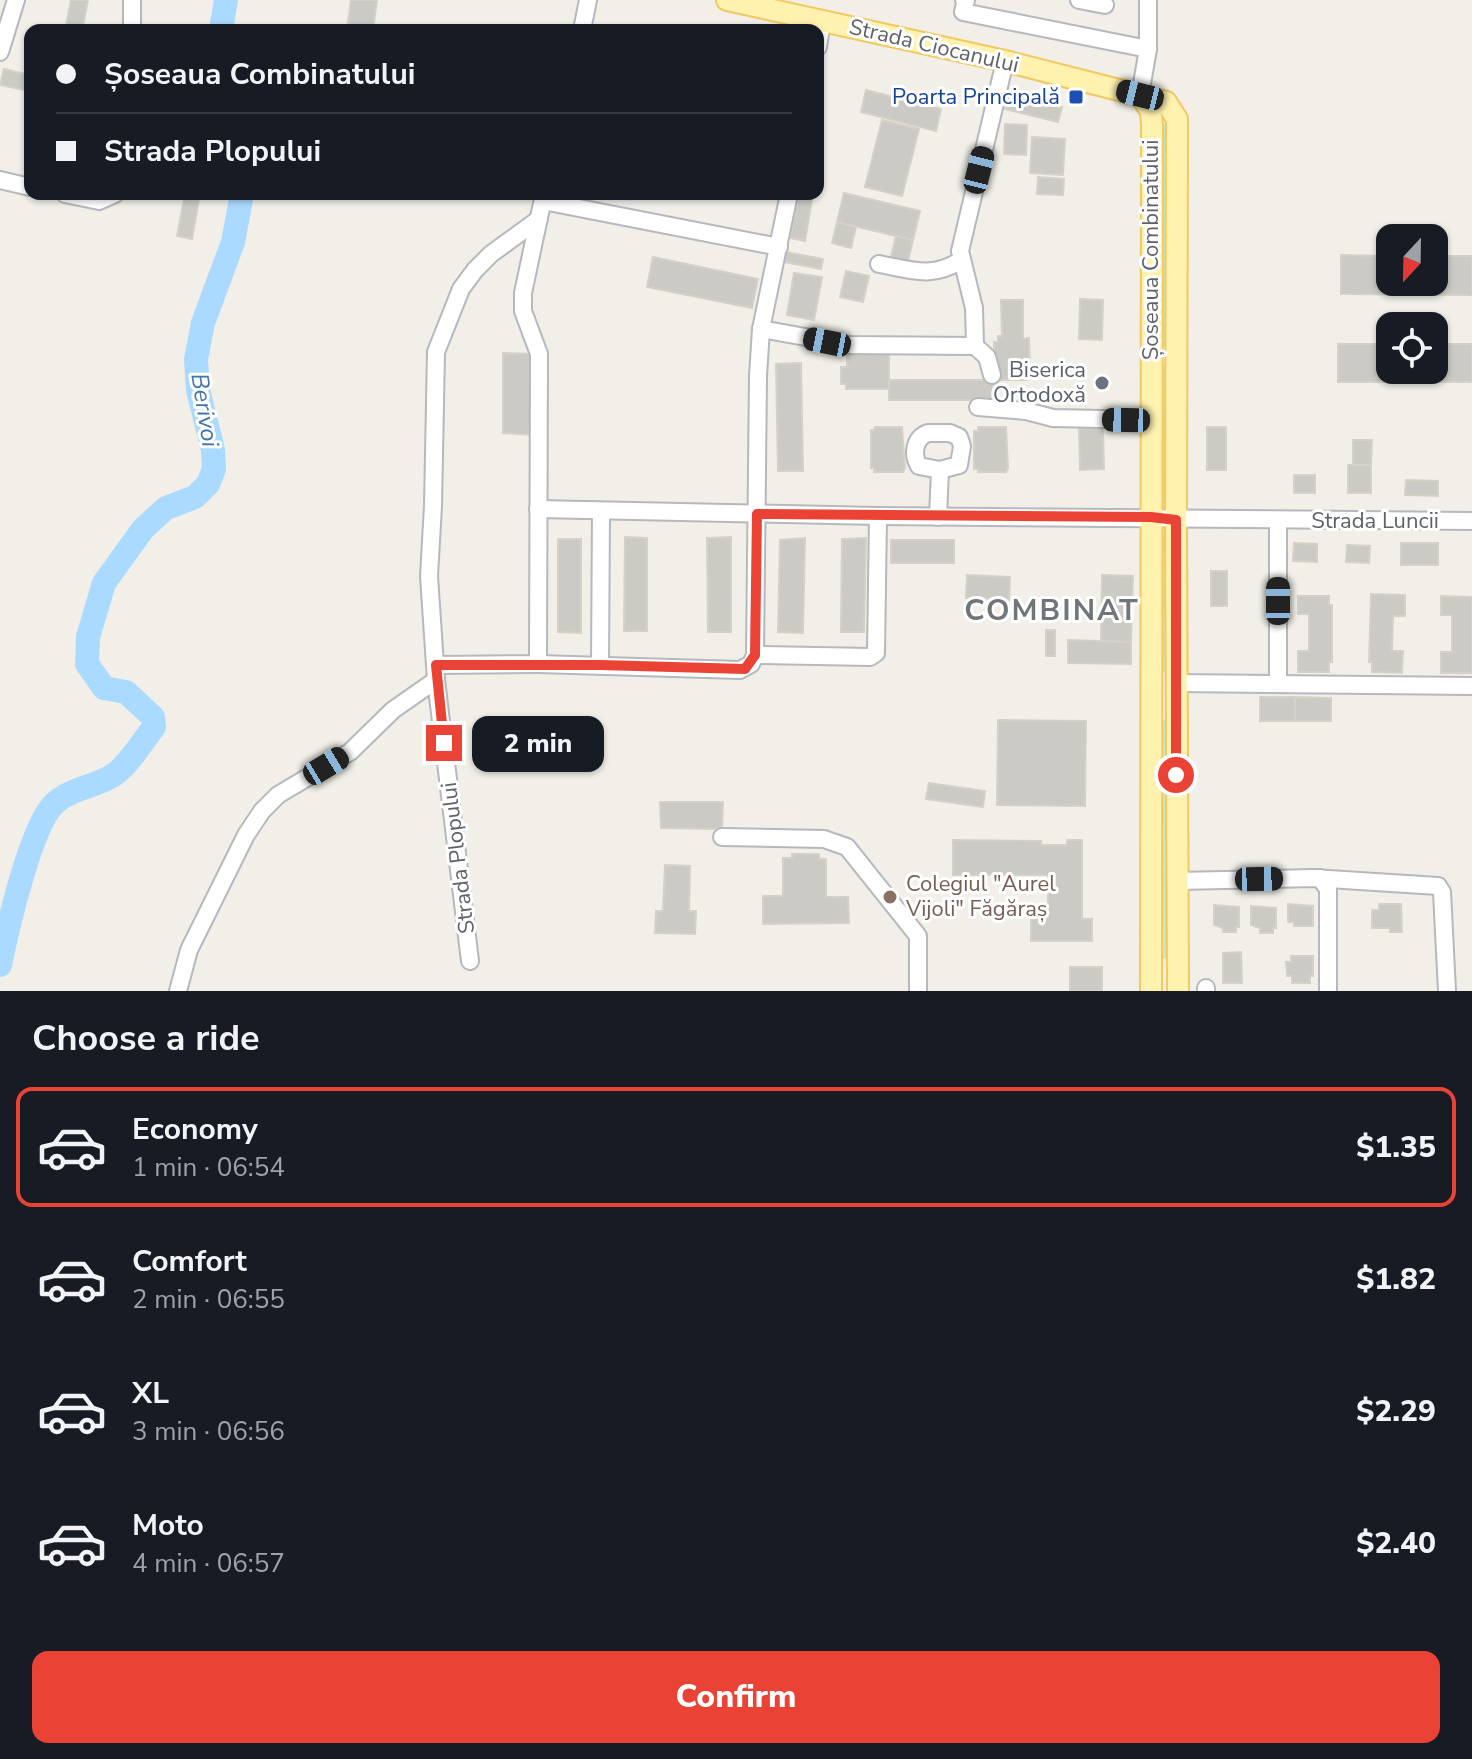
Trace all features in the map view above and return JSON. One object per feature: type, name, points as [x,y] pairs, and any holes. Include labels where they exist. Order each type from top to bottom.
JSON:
[{"type":"main road","name":"Strada Ciocanului","points":[[727,0],[1005,61],[1140,95]]},
{"type":"main road","name":"Șoseaua Combinatului","points":[[1140,95],[1151,111],[1152,119],[1151,986]]},
{"type":"main road","name":"Șoseaua Combinatului","points":[[1140,95],[1166,102],[1178,124],[1178,986]]},
{"type":"main road","points":[[1151,354],[1176,354]]},
{"type":"main road","points":[[1152,683],[1176,683]]},
{"type":"main road","points":[[1151,986],[1178,986]]},
{"type":"street","points":[[0,52],[16,0]]},
{"type":"street","points":[[132,0],[132,24]]},
{"type":"street","points":[[583,24],[588,0]]},
{"type":"street","points":[[964,0],[963,12],[1148,49]]},
{"type":"street","points":[[1079,0],[1105,5]]},
{"type":"street","points":[[1140,95],[1148,49],[1148,0]]},
{"type":"street","points":[[975,346],[974,308],[960,251],[1005,61]]},
{"type":"street","points":[[0,180],[24,175]]},
{"type":"street","points":[[0,180],[24,186]]},
{"type":"street","points":[[538,664],[539,354],[523,311],[523,293],[543,200]]},
{"type":"street","points":[[553,200],[779,247]]},
{"type":"street","points":[[178,991],[189,950],[246,835],[262,811],[278,795],[350,752],[436,673],[538,664],[740,670],[751,664],[755,655],[761,329],[788,200]]},
{"type":"street","name":"Strada Plopului","points":[[470,961],[436,673],[429,576],[436,352],[461,289],[475,270],[491,254],[539,219]]},
{"type":"street","points":[[879,264],[927,273],[946,270],[961,260]]},
{"type":"street","points":[[761,329],[850,345],[975,346],[987,357],[992,375]]},
{"type":"street","points":[[978,407],[1026,411],[1053,418],[1151,420]]},
{"type":"street","points":[[938,517],[940,470]]},
{"type":"street","points":[[538,509],[938,517],[1151,517],[1176,520]]},
{"type":"street","points":[[600,665],[601,512]]},
{"type":"street","points":[[755,655],[870,657],[876,653],[878,516]]},
{"type":"street","name":"Strada Luncii","points":[[1176,520],[1472,521]]},
{"type":"street","points":[[1278,520],[1278,683]]},
{"type":"street","points":[[1176,683],[1472,686]]},
{"type":"street","points":[[722,837],[824,839],[847,847],[918,936],[918,991]]},
{"type":"street","points":[[1320,878],[1328,889],[1328,991]]},
{"type":"street","points":[[1177,881],[1320,878],[1438,886],[1442,892],[1447,991]]},
{"type":"green space","points":[[1169,124],[1168,345],[1161,347],[1160,127]]},
{"type":"green space","points":[[1160,367],[1167,367],[1168,510],[1162,511]]},
{"type":"green space","points":[[1159,537],[1169,537],[1171,668],[1161,673]]},
{"type":"green space","points":[[1159,721],[1169,721],[1168,958],[1160,959]]},
{"type":"building","points":[[71,0],[88,0],[83,24],[66,24]]},
{"type":"building","points":[[351,0],[377,0],[374,24],[348,24]]},
{"type":"building","points":[[4,69],[24,74],[24,90],[0,85]]},
{"type":"building","points":[[866,90],[941,109],[936,131],[861,112]]},
{"type":"building","points":[[1008,95],[1062,107],[1058,122],[1005,109]]},
{"type":"building","points":[[882,120],[919,129],[902,196],[865,187]]},
{"type":"building","points":[[1005,124],[1027,125],[1026,155],[1004,154]]},
{"type":"building","points":[[1032,137],[1065,139],[1063,175],[1030,173]]},
{"type":"building","points":[[1038,177],[1064,179],[1063,195],[1037,194]]},
{"type":"building","points":[[844,193],[920,211],[913,240],[837,222]]},
{"type":"building","points":[[184,200],[199,200],[192,239],[177,236]]},
{"type":"building","points":[[798,200],[812,200],[805,241],[790,238]]},
{"type":"building","points":[[837,222],[856,227],[851,248],[832,243]]},
{"type":"building","points":[[896,236],[913,240],[908,261],[891,257]]},
{"type":"building","points":[[786,252],[823,259],[821,269],[784,262]]},
{"type":"building","points":[[1341,255],[1376,256],[1376,294],[1341,294]]},
{"type":"building","points":[[1448,256],[1472,256],[1472,295],[1448,295]]},
{"type":"building","points":[[653,257],[758,279],[752,308],[647,287]]},
{"type":"building","points":[[846,271],[869,276],[863,302],[840,297]]},
{"type":"building","points":[[794,273],[822,277],[814,320],[787,315]]},
{"type":"building","points":[[1080,299],[1103,300],[1102,340],[1079,339]]},
{"type":"building","points":[[1001,300],[1023,300],[1023,339],[1029,338],[1030,368],[1026,368],[1027,380],[998,380],[998,367],[994,367],[994,342],[1002,336]]},
{"type":"building","points":[[1338,344],[1376,344],[1376,382],[1338,382]]},
{"type":"building","points":[[1448,344],[1472,344],[1472,382],[1448,382]]},
{"type":"building","points":[[503,353],[533,354],[533,435],[503,433]]},
{"type":"building","points":[[847,354],[889,354],[889,389],[846,389],[846,384],[841,384],[841,367],[847,367]]},
{"type":"building","points":[[801,363],[803,471],[778,471],[776,364]]},
{"type":"building","points":[[889,380],[993,380],[993,400],[889,400]]},
{"type":"building","points":[[875,427],[902,427],[903,472],[874,472],[871,468],[871,430]]},
{"type":"building","points":[[978,427],[1006,427],[1006,472],[978,472],[974,469],[974,431],[978,431]]},
{"type":"building","points":[[1207,427],[1226,427],[1226,470],[1207,470]]},
{"type":"building","points":[[1103,428],[1104,469],[1080,470],[1079,429]]},
{"type":"building","points":[[1353,440],[1372,440],[1371,465],[1353,465]]},
{"type":"building","points":[[1348,465],[1371,465],[1371,493],[1348,493]]},
{"type":"building","points":[[1294,475],[1315,475],[1315,493],[1294,493]]},
{"type":"building","points":[[1406,480],[1438,481],[1438,496],[1405,495]]},
{"type":"building","points":[[625,537],[647,538],[647,631],[624,631]]},
{"type":"building","points":[[731,537],[731,632],[708,632],[707,538]]},
{"type":"building","points":[[805,538],[803,633],[778,632],[780,540]]},
{"type":"building","points":[[866,538],[864,632],[841,632],[842,539]]},
{"type":"building","points":[[558,539],[581,539],[581,633],[558,632]]},
{"type":"building","points":[[891,540],[954,540],[954,563],[891,563]]},
{"type":"building","points":[[1294,543],[1317,544],[1317,562],[1293,561]]},
{"type":"building","points":[[1401,543],[1438,543],[1438,565],[1401,565]]},
{"type":"building","points":[[1347,545],[1370,546],[1369,563],[1346,562]]},
{"type":"building","points":[[1211,571],[1227,571],[1227,606],[1211,606]]},
{"type":"building","points":[[967,575],[1010,577],[1009,600],[966,598]]},
{"type":"building","points":[[1102,575],[1133,576],[1131,642],[1101,641]]},
{"type":"building","points":[[1371,594],[1405,595],[1405,616],[1393,616],[1392,651],[1403,651],[1402,673],[1372,672],[1372,662],[1369,662]]},
{"type":"building","points":[[1298,596],[1329,596],[1329,605],[1332,605],[1332,662],[1329,662],[1329,672],[1298,672],[1298,651],[1309,651],[1309,614],[1298,614]]},
{"type":"building","points":[[1441,596],[1472,597],[1472,673],[1441,673],[1441,652],[1452,652],[1452,615],[1441,615]]},
{"type":"building","points":[[1046,630],[1055,630],[1055,656],[1046,656]]},
{"type":"building","points":[[1068,640],[1131,642],[1131,664],[1068,663]]},
{"type":"building","points":[[1260,697],[1295,697],[1295,721],[1260,721]]},
{"type":"building","points":[[1295,697],[1331,698],[1331,721],[1295,721]]},
{"type":"building","points":[[998,720],[1086,721],[1085,806],[997,805]]},
{"type":"building","points":[[929,783],[985,791],[983,807],[926,799]]},
{"type":"building","points":[[660,802],[723,802],[722,829],[661,828]]},
{"type":"building","points":[[953,840],[1041,841],[1041,845],[1067,845],[1067,840],[1082,840],[1082,919],[1092,919],[1092,941],[1031,941],[1031,918],[1048,918],[1048,875],[953,875]]},
{"type":"building","points":[[792,854],[819,854],[819,859],[826,859],[826,897],[848,897],[849,923],[763,924],[763,896],[783,896],[783,858],[792,858]]},
{"type":"building","points":[[665,865],[690,866],[689,911],[696,911],[695,934],[655,933],[656,911],[663,911]]},
{"type":"building","points":[[1288,904],[1313,906],[1313,926],[1294,926],[1294,922],[1288,922]]},
{"type":"building","points":[[1379,904],[1401,904],[1402,932],[1372,928],[1372,910],[1379,910]]},
{"type":"building","points":[[1214,905],[1239,907],[1236,932],[1223,932],[1223,928],[1214,925]]},
{"type":"building","points":[[1251,906],[1276,908],[1273,933],[1260,933],[1260,928],[1251,925]]},
{"type":"building","points":[[1241,952],[1242,983],[1223,983],[1223,953]]},
{"type":"building","points":[[1291,956],[1313,956],[1310,983],[1292,983],[1292,976],[1287,976],[1286,962],[1291,962]]},
{"type":"building","points":[[1070,967],[1102,967],[1102,991],[1070,991]]},
{"type":"waterway","name":"Berivoi","points":[[222,24],[226,0]]},
{"type":"waterway","name":"Berivoi","points":[[0,965],[21,879],[46,815],[62,798],[115,774],[154,727],[153,717],[126,692],[104,688],[87,664],[88,637],[104,583],[143,529],[166,508],[195,497],[208,484],[214,469],[213,450],[198,390],[196,359],[203,323],[233,242],[241,200]]},
{"type":"place","name":"Poarta Principală","points":[[1076,97]]},
{"type":"place","name":"Biserica Ortodoxă","points":[[1102,383]]},
{"type":"place","name":"Colegiul \"Aurel Vijoli\" Făgăraș","points":[[890,897]]},
{"type":"district","name":"COMBINAT","points":[[1052,610]]},
{"type":"route","points":[[444,743],[436,665],[745,669],[755,655],[757,514],[1151,517],[1176,520],[1176,775]]}]
